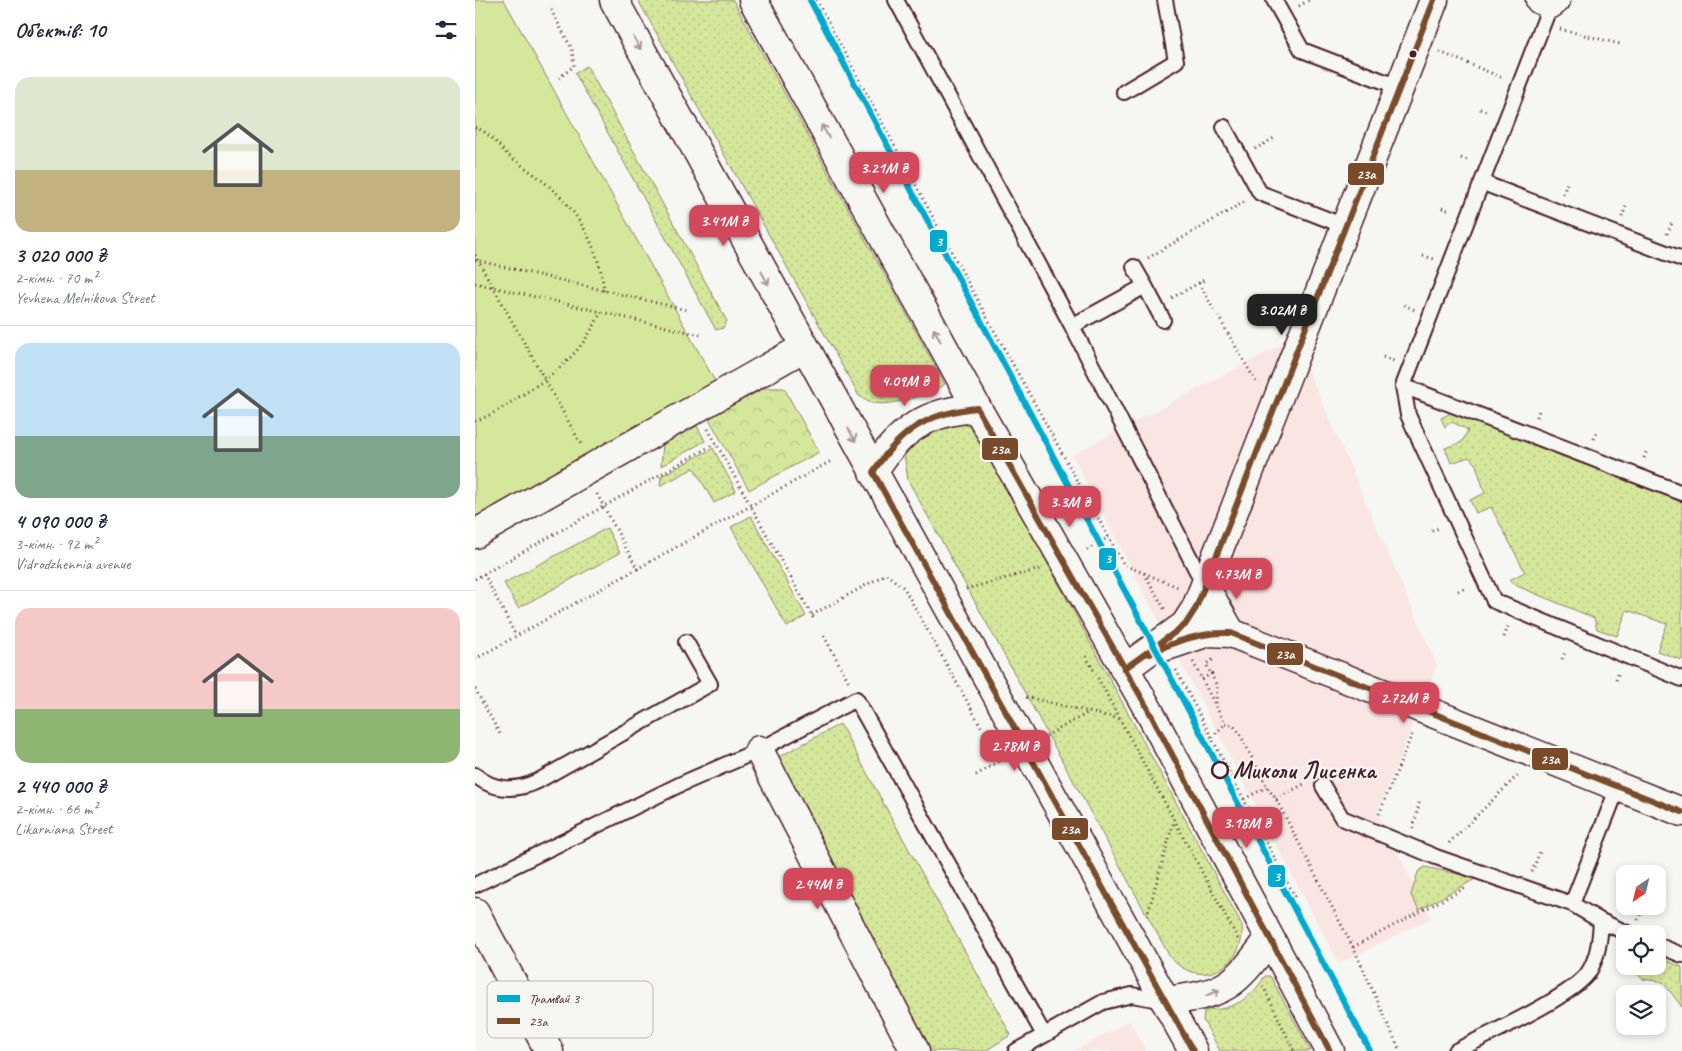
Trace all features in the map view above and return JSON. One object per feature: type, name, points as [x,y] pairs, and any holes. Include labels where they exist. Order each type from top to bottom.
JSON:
[{"type":"main road","points":[[613,0],[803,348],[995,690],[1193,1051]]},
{"type":"main road","points":[[753,0],[977,408],[1055,570],[1124,669],[1149,711],[1330,1051]]},
{"type":"main road","points":[[1124,669],[1185,625],[1197,608],[1434,0]]},
{"type":"main road","points":[[475,534],[803,348]]},
{"type":"main road","points":[[873,472],[897,438],[912,427],[941,413],[955,409],[977,408]]},
{"type":"main road","points":[[1203,592],[1231,633]]},
{"type":"main road","points":[[1124,669],[1165,647],[1208,632],[1231,633],[1682,812]]},
{"type":"main road","points":[[759,750],[915,1051]]},
{"type":"main road","points":[[475,912],[512,981]]},
{"type":"main road","points":[[1165,1002],[1201,997],[1217,992],[1251,963],[1269,939]]},
{"type":"main road","points":[[542,1038],[549,1051]]},
{"type":"lane","points":[[896,0],[1072,326],[1203,592]]},
{"type":"lane","points":[[1124,92],[1176,61],[1165,0]]},
{"type":"lane","points":[[1274,0],[1302,50],[1401,88]]},
{"type":"lane","points":[[1549,6],[1483,182],[1403,386],[1408,415],[1494,601],[1682,679]]},
{"type":"lane","points":[[1224,127],[1260,193],[1347,227]]},
{"type":"lane","points":[[1483,182],[1682,259]]},
{"type":"lane","points":[[1134,267],[1163,320]]},
{"type":"lane","points":[[1072,326],[1145,286]]},
{"type":"lane","points":[[1403,386],[1682,493]]},
{"type":"lane","points":[[475,775],[499,788],[520,789],[538,781],[711,684],[686,642]]},
{"type":"lane","points":[[475,885],[679,784],[759,750],[856,699],[1044,1035]]},
{"type":"lane","points":[[1323,786],[1342,818],[1436,857],[1573,904],[1601,922],[1616,928]]},
{"type":"lane","points":[[1573,904],[1618,787]]},
{"type":"lane","points":[[1456,1051],[1569,991],[1588,973],[1600,943],[1601,922]]},
{"type":"lane","points":[[1666,948],[1682,954]]},
{"type":"lane","points":[[1017,1051],[1103,1002],[1132,995],[1165,1002]]},
{"type":"path","points":[[816,0],[980,305],[1124,564],[1203,592]]},
{"type":"path","points":[[1549,6],[1620,44]]},
{"type":"path","points":[[551,10],[572,49],[574,66],[559,78]]},
{"type":"path","points":[[1432,48],[1520,85]]},
{"type":"path","points":[[475,128],[546,183],[574,212],[597,256],[604,291]]},
{"type":"path","points":[[1134,267],[1260,193]]},
{"type":"path","points":[[475,255],[594,468]]},
{"type":"path","points":[[477,261],[687,310]]},
{"type":"path","points":[[1156,306],[1204,280]]},
{"type":"path","points":[[475,283],[701,335]]},
{"type":"path","points":[[1199,283],[1214,310]]},
{"type":"path","points":[[475,421],[492,414],[545,381],[572,358],[593,328],[601,312]]},
{"type":"path","points":[[1218,316],[1261,389],[1281,396]]},
{"type":"path","points":[[697,408],[815,621]]},
{"type":"path","points":[[475,579],[716,443]]},
{"type":"path","points":[[475,659],[638,571],[750,505],[833,460]]},
{"type":"path","points":[[604,507],[638,571]]},
{"type":"path","points":[[812,615],[886,574],[904,588],[942,595],[1039,569],[1055,570],[1109,537]]},
{"type":"path","points":[[1035,561],[1039,569]]},
{"type":"path","points":[[1039,569],[1055,570]]},
{"type":"path","points":[[484,574],[516,636]]},
{"type":"path","points":[[824,636],[856,699]]},
{"type":"path","points":[[1165,647],[1297,899]]},
{"type":"path","points":[[1084,653],[1251,963],[1294,1051]]},
{"type":"path","points":[[1216,706],[1217,686],[1206,664],[1219,657]]},
{"type":"path","points":[[1200,658],[1193,661],[1225,724]]},
{"type":"path","points":[[1202,679],[1212,674]]},
{"type":"path","points":[[475,689],[501,736]]},
{"type":"path","points":[[966,699],[995,690],[1120,719],[1149,711]]},
{"type":"path","points":[[1212,737],[1225,724]]},
{"type":"path","points":[[1225,724],[1233,725],[1239,732],[1267,787],[1276,799],[1353,947],[1400,1051]]},
{"type":"path","points":[[1372,830],[1415,726]]},
{"type":"path","points":[[1436,857],[1523,770]]},
{"type":"path","points":[[1137,950],[1186,779]]},
{"type":"path","points":[[1276,799],[1314,779],[1323,786]]},
{"type":"path","points":[[1244,799],[1267,787]]},
{"type":"path","points":[[1409,846],[1420,800]]},
{"type":"path","points":[[1527,888],[1541,849]]},
{"type":"path","points":[[1353,947],[1490,874]]},
{"type":"shaded area","points":[[1294,338],[1437,665],[1377,813],[1431,918],[1339,964],[1072,455]]},
{"type":"shaded area","points":[[1129,1021],[1146,1051],[1075,1051]]},
{"type":"green space","points":[[475,0],[504,0],[717,385],[475,520]]},
{"type":"green space","points":[[638,0],[733,0],[945,384],[931,392],[890,403],[874,403],[859,396]]},
{"type":"green space","points":[[587,66],[727,321],[723,328],[716,330],[575,73]]},
{"type":"green space","points":[[765,388],[784,388],[819,452],[749,490],[708,417]]},
{"type":"green space","points":[[1453,412],[1682,502],[1682,660],[1657,651],[1667,624],[1627,610],[1617,636],[1597,629],[1594,618],[1517,586],[1509,580],[1525,572],[1491,507],[1476,513],[1470,500],[1485,493],[1476,465],[1469,457],[1451,463],[1445,448],[1462,442],[1468,430],[1452,422],[1445,427],[1441,418]]},
{"type":"green space","points":[[956,422],[975,428],[1242,925],[1241,940],[1237,952],[1219,970],[1207,973],[1194,973],[1182,967],[1170,957],[908,480],[904,454],[909,448],[934,431]]},
{"type":"green space","points":[[697,426],[705,441],[661,466],[663,444]]},
{"type":"green space","points":[[713,448],[736,491],[714,503],[694,468],[660,486],[661,476]]},
{"type":"green space","points":[[751,516],[806,616],[787,627],[731,527]]},
{"type":"green space","points":[[607,528],[620,553],[518,608],[504,583]]},
{"type":"green space","points":[[840,724],[1011,1035],[985,1051],[924,1051],[773,760]]},
{"type":"green space","points":[[1425,867],[1477,878],[1419,910],[1411,895],[1418,872]]},
{"type":"green space","points":[[1666,960],[1682,967],[1682,1007],[1663,982],[1643,979],[1638,975],[1666,975]]},
{"type":"green space","points":[[1265,976],[1270,976],[1311,1051],[1220,1051],[1203,1020],[1204,1012],[1241,1002],[1256,988]]},
{"type":"tram line","name":"3","points":[[810,0],[1370,1051]]},
{"type":"transit line","name":"23а","points":[[1124,669],[1185,625],[1196,608],[1434,0]]},
{"type":"transit line","name":"23а","points":[[1193,1051],[873,472],[894,445],[917,426],[930,419],[959,410],[977,408],[1149,711],[1330,1051]]},
{"type":"transit line","name":"23а","points":[[1150,654],[1189,638],[1209,634],[1231,633],[1682,812]]},
{"type":"place","name":"Миколи Лисенка","points":[[1220,770]]}]
